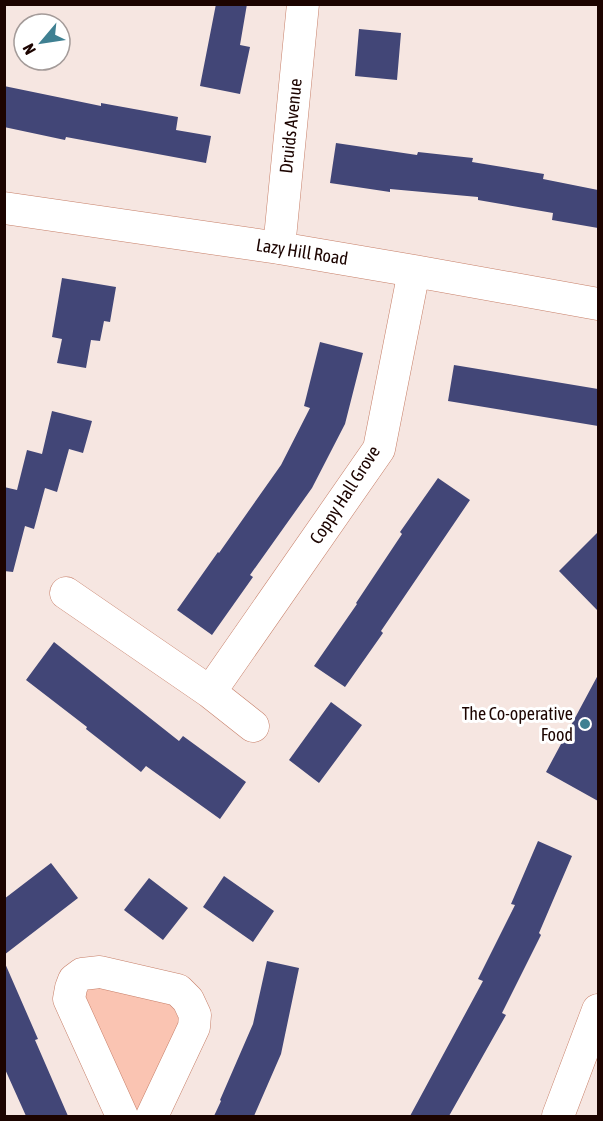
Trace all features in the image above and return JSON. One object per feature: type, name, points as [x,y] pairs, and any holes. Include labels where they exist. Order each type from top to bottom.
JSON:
[{"type":"street","name":"Druids Avenue","points":[[279,248],[303,4]]},
{"type":"street","name":"Lazy Hill Road","points":[[4,208],[279,248],[598,304]]},
{"type":"street","name":"Coppy Hall Grove","points":[[210,692],[379,449],[414,271]]},
{"type":"street","points":[[66,593],[210,692],[254,726]]},
{"type":"street","points":[[122,1116],[69,999],[74,980],[82,974],[100,972],[178,990],[188,1000],[195,1015],[194,1027],[152,1116]]},
{"type":"street","points":[[558,1116],[598,1010]]},
{"type":"shaded area","points":[[98,983],[165,999],[174,1009],[180,1021],[142,1112],[131,1114],[80,999]]},
{"type":"building","points":[[216,4],[247,4],[240,45],[250,47],[240,94],[200,86]]},
{"type":"building","points":[[359,29],[401,33],[397,80],[355,76]]},
{"type":"building","points":[[4,86],[101,106],[101,103],[178,117],[176,130],[211,136],[206,163],[66,137],[65,140],[4,127]]},
{"type":"building","points":[[336,143],[417,155],[418,152],[473,158],[472,162],[544,174],[543,179],[598,190],[598,228],[552,220],[553,213],[478,200],[478,197],[390,189],[390,192],[330,183]]},
{"type":"building","points":[[62,278],[116,287],[110,322],[104,321],[100,341],[91,340],[86,368],[57,363],[62,339],[52,337]]},
{"type":"building","points":[[320,342],[363,353],[345,424],[312,488],[250,575],[253,577],[212,635],[177,610],[281,465],[310,408],[304,406]]},
{"type":"building","points":[[454,365],[598,389],[598,426],[448,401]]},
{"type":"building","points":[[52,411],[92,421],[83,453],[69,449],[57,492],[45,488],[34,529],[25,526],[13,572],[4,571],[4,487],[17,490],[27,450],[42,454]]},
{"type":"building","points":[[438,478],[470,500],[345,687],[314,666],[402,534],[400,532]]},
{"type":"building","points":[[598,532],[598,611],[559,571]]},
{"type":"building","points":[[54,642],[179,741],[183,736],[246,782],[220,819],[146,766],[141,772],[26,680]]},
{"type":"building","name":"The Co-operative Food","points":[[598,675],[598,801],[546,772]]},
{"type":"building","points":[[331,702],[362,725],[319,783],[289,760]]},
{"type":"building","points":[[538,841],[572,856],[539,933],[541,935],[502,1013],[506,1015],[449,1116],[410,1116],[483,981],[478,979],[515,905],[511,904]]},
{"type":"building","points":[[51,863],[78,898],[4,955],[4,899]]},
{"type":"building","points":[[224,876],[274,911],[253,942],[203,907]]},
{"type":"building","points":[[149,878],[188,908],[163,940],[124,910]]},
{"type":"building","points":[[4,961],[68,1116],[26,1116],[4,1067]]},
{"type":"building","points":[[267,961],[299,968],[281,1054],[254,1116],[214,1116],[253,1024]]},
{"type":"place","name":"The Co-operative Food","points":[[585,724]]}]
